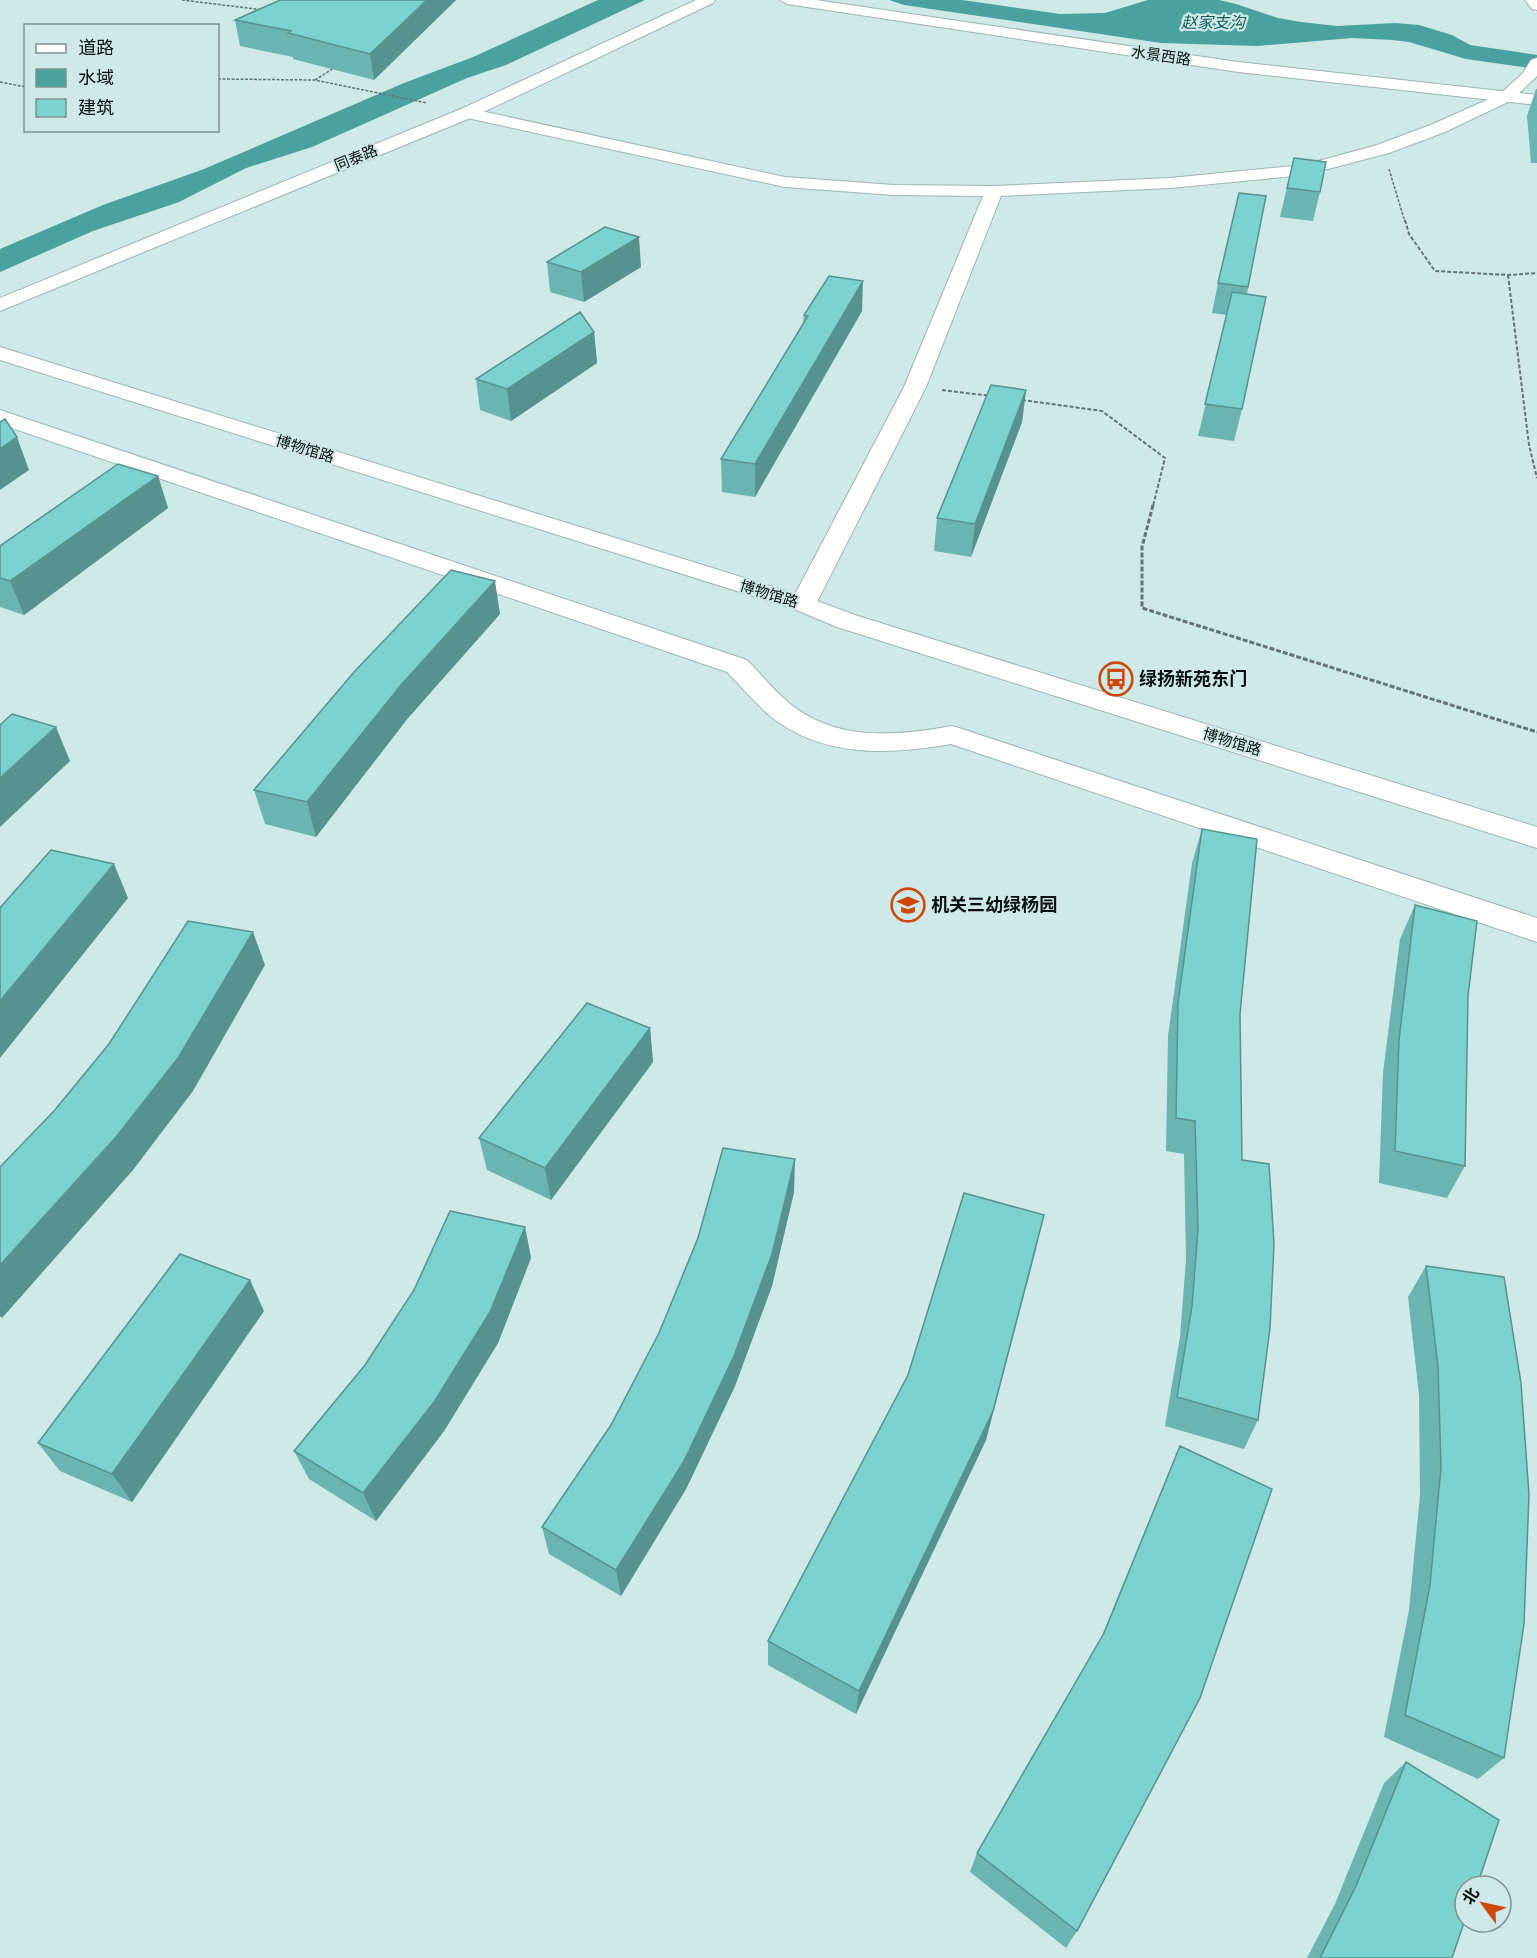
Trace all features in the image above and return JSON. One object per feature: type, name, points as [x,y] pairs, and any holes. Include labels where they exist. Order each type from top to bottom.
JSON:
[{"type":"street","name":"同泰路","points":[[0,305],[467,113],[708,0]]},
{"type":"street","name":"水景西路","points":[[787,0],[1238,67],[1537,100]]},
{"type":"street","points":[[1532,0],[1537,6]]},
{"type":"street","points":[[467,113],[785,182],[894,190],[994,191],[1170,183],[1305,170],[1383,149],[1438,128],[1506,97],[1529,75],[1536,64]]},
{"type":"street","points":[[803,604],[915,387],[994,191]]},
{"type":"street","name":"博物馆路","points":[[0,353],[803,604],[857,624],[1537,838]]},
{"type":"street","points":[[0,417],[738,666],[785,714],[820,734],[860,744],[904,744],[952,735],[1537,930]]},
{"type":"path","points":[[182,0],[267,10]]},
{"type":"path","points":[[315,80],[335,68]]},
{"type":"path","points":[[219,80],[315,80],[423,102]]},
{"type":"path","points":[[0,82],[24,87]]},
{"type":"path","points":[[1383,149],[1409,234],[1435,271],[1508,275],[1537,273]]},
{"type":"path","points":[[1508,275],[1529,445],[1537,478]]},
{"type":"path","points":[[915,387],[999,397]]},
{"type":"path","points":[[1022,400],[1102,411],[1165,458],[1142,547],[1142,608],[1537,732]]},
{"type":"water","points":[[598,0],[645,0],[506,65],[467,78],[312,147],[246,168],[179,202],[93,231],[0,272],[0,249],[103,205],[204,169],[404,83],[473,57]]},
{"type":"water","name":"赵家支沟","points":[[889,0],[962,0],[1060,14],[1105,13],[1148,0],[1219,0],[1278,18],[1301,22],[1337,26],[1395,23],[1419,25],[1452,35],[1470,45],[1537,55],[1537,69],[1466,59],[1409,42],[1392,40],[1352,38],[1257,46],[1161,43],[904,5]]},
{"type":"building","points":[[280,0],[427,0],[370,54],[288,33],[291,31],[235,20]]},
{"type":"building","points":[[1294,158],[1326,162],[1320,192],[1287,188]]},
{"type":"building","points":[[1239,193],[1266,196],[1248,287],[1218,283]]},
{"type":"building","points":[[605,227],[639,237],[581,272],[547,262]]},
{"type":"building","points":[[829,276],[863,281],[755,464],[721,459],[808,316],[804,315]]},
{"type":"building","points":[[1232,292],[1266,297],[1242,409],[1205,404]]},
{"type":"building","points":[[580,312],[594,332],[507,389],[476,379]]},
{"type":"building","points":[[991,385],[1026,390],[975,524],[937,518]]},
{"type":"building","points":[[5,419],[17,437],[0,449],[0,422]]},
{"type":"building","points":[[118,464],[158,476],[10,581],[0,578],[0,546]]},
{"type":"building","points":[[451,570],[495,581],[401,685],[307,802],[254,790],[354,672]]},
{"type":"building","points":[[12,714],[56,727],[0,778],[0,725]]},
{"type":"building","points":[[1202,829],[1257,839],[1240,1014],[1242,1160],[1269,1164],[1274,1244],[1270,1328],[1258,1420],[1177,1397],[1192,1306],[1198,1229],[1195,1121],[1176,1118],[1178,1003]]},
{"type":"building","points":[[51,850],[114,864],[0,1001],[0,908]]},
{"type":"building","points":[[1415,905],[1477,921],[1468,996],[1465,1166],[1395,1151],[1399,1040]]},
{"type":"building","points":[[188,921],[253,932],[178,1058],[116,1137],[0,1265],[0,1167],[54,1111],[109,1044]]},
{"type":"building","points":[[587,1003],[650,1028],[545,1168],[479,1138]]},
{"type":"building","points":[[723,1148],[795,1159],[772,1254],[734,1356],[684,1461],[616,1570],[542,1527],[611,1425],[659,1333],[698,1238]]},
{"type":"building","points":[[964,1193],[1044,1215],[993,1411],[859,1691],[768,1641],[908,1375]]},
{"type":"building","points":[[450,1211],[525,1227],[490,1312],[434,1402],[363,1493],[294,1451],[365,1365],[414,1290]]},
{"type":"building","points":[[180,1254],[250,1280],[112,1474],[38,1443]]},
{"type":"building","points":[[1426,1266],[1504,1277],[1521,1383],[1529,1495],[1524,1624],[1504,1758],[1405,1715],[1430,1585],[1441,1467],[1438,1366]]},
{"type":"building","points":[[1180,1446],[1272,1489],[1200,1698],[1077,1931],[977,1853],[1104,1633]]},
{"type":"building","points":[[1406,1762],[1499,1820],[1481,1874],[1453,1874],[1453,1934],[1460,1934],[1452,1958],[1320,1958],[1356,1886]]},
{"type":"place","name":"绿扬新苑东门","points":[[1116,679]]},
{"type":"place","name":"机关三幼绿杨园","points":[[908,905]]}]
